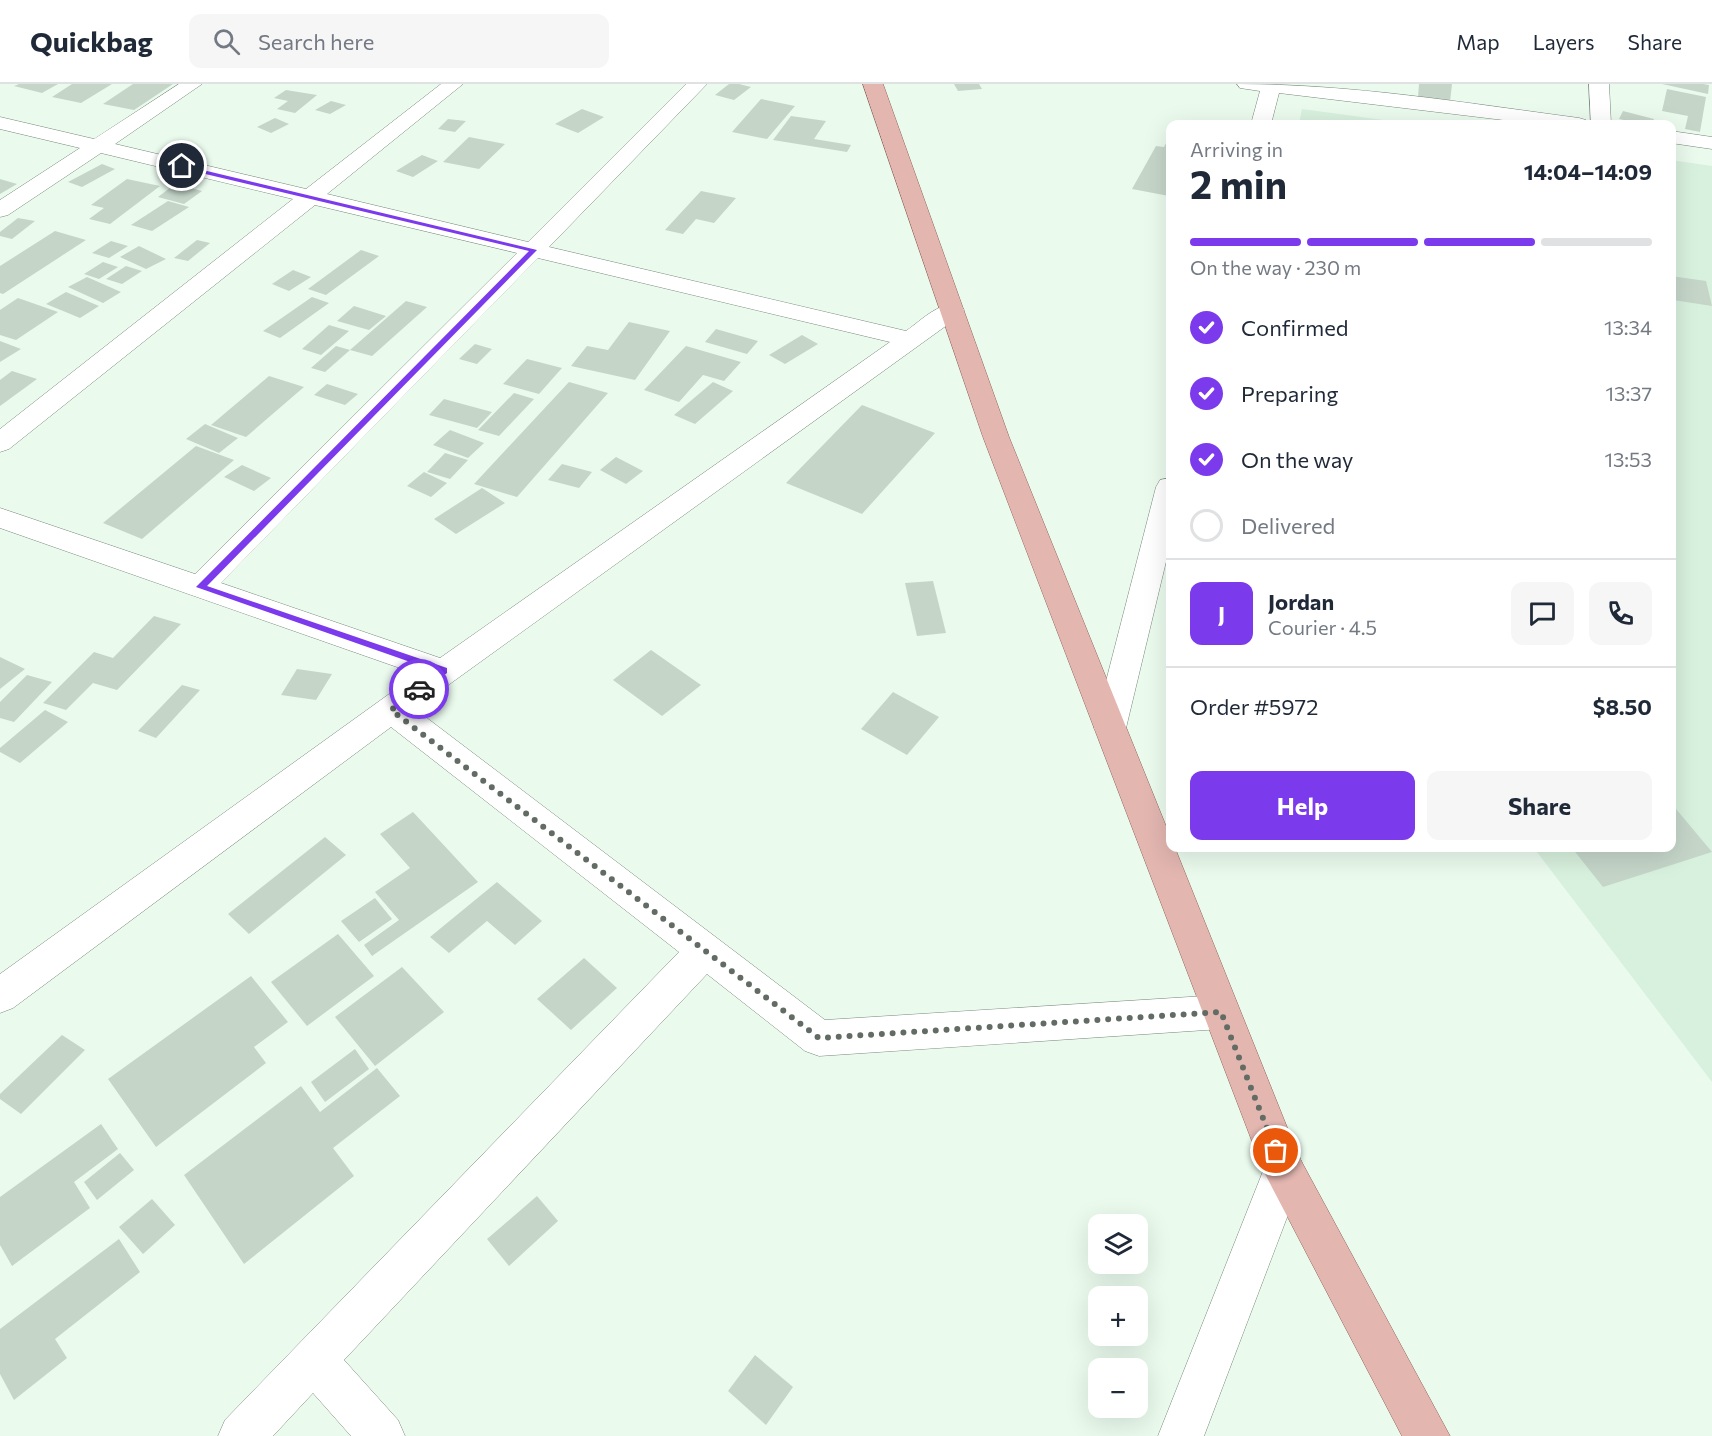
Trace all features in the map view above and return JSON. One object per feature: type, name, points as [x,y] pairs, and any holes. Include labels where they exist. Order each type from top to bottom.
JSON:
[{"type":"main road","points":[[873,84],[996,437],[1284,1170],[1427,1436]]},
{"type":"street","points":[[0,210],[192,84]]},
{"type":"street","points":[[0,443],[453,84]]},
{"type":"street","points":[[200,587],[698,84]]},
{"type":"street","points":[[1247,84],[1333,88],[1552,120]]},
{"type":"street","points":[[1599,84],[1601,120]]},
{"type":"street","points":[[1262,120],[1271,86]]},
{"type":"street","points":[[0,123],[911,340]]},
{"type":"street","points":[[1676,138],[1712,143]]},
{"type":"street","points":[[0,996],[444,670],[952,310]]},
{"type":"street","points":[[1110,728],[1166,503]]},
{"type":"street","points":[[0,518],[444,670]]},
{"type":"street","points":[[391,710],[819,1038],[1221,1012]]},
{"type":"street","points":[[241,1436],[705,950]]},
{"type":"street","points":[[1181,1436],[1284,1170]]},
{"type":"street","points":[[314,1360],[382,1436]]},
{"type":"shaded area","points":[[1302,109],[1383,120],[1300,120]]},
{"type":"shaded area","points":[[1676,161],[1712,166],[1712,1082],[1537,852],[1676,852]]},
{"type":"building","points":[[58,84],[42,93],[14,86]]},
{"type":"building","points":[[72,84],[112,84],[81,103],[52,97]]},
{"type":"building","points":[[133,84],[173,84],[134,110],[103,104]]},
{"type":"building","points":[[729,84],[751,87],[734,100],[715,95]]},
{"type":"building","points":[[954,84],[979,84],[982,89],[958,91]]},
{"type":"building","points":[[1419,84],[1452,84],[1450,102],[1418,97]]},
{"type":"building","points":[[1662,84],[1709,85],[1708,94]]},
{"type":"building","points":[[1667,89],[1706,97],[1700,132],[1685,129],[1688,116],[1662,111]]},
{"type":"building","points":[[286,90],[317,95],[295,113],[277,109],[288,101],[274,98]]},
{"type":"building","points":[[761,99],[795,106],[767,139],[732,132]]},
{"type":"building","points":[[331,101],[346,105],[330,114],[315,110]]},
{"type":"building","points":[[582,109],[604,117],[578,133],[555,124]]},
{"type":"building","points":[[1623,111],[1654,119],[1624,120],[1619,119]]},
{"type":"building","points":[[791,116],[826,121],[814,139],[851,145],[847,152],[773,140]]},
{"type":"building","points":[[275,118],[289,124],[271,133],[257,127]]},
{"type":"building","points":[[448,119],[466,121],[455,132],[438,129]]},
{"type":"building","points":[[469,137],[505,144],[479,169],[443,162]]},
{"type":"building","points":[[1166,143],[1166,195],[1132,189],[1156,146],[1164,147]]},
{"type":"building","points":[[422,155],[438,161],[413,177],[396,171]]},
{"type":"building","points":[[102,164],[115,169],[82,187],[68,182]]},
{"type":"building","points":[[0,179],[17,184],[0,194]]},
{"type":"building","points":[[127,179],[160,186],[110,224],[89,219],[104,208],[91,205]]},
{"type":"building","points":[[175,184],[202,191],[184,204],[158,197]]},
{"type":"building","points":[[701,191],[736,198],[714,223],[696,219],[683,234],[665,230]]},
{"type":"building","points":[[168,201],[189,207],[152,231],[131,225]]},
{"type":"building","points":[[18,218],[35,221],[12,239],[0,236],[0,232]]},
{"type":"building","points":[[55,231],[86,240],[3,294],[0,293],[0,266]]},
{"type":"building","points":[[197,240],[210,243],[188,261],[174,258]]},
{"type":"building","points":[[111,241],[128,246],[109,258],[92,253]]},
{"type":"building","points":[[139,246],[166,259],[146,269],[120,257]]},
{"type":"building","points":[[361,250],[379,256],[326,295],[308,289]]},
{"type":"building","points":[[103,262],[118,267],[99,279],[84,274]]},
{"type":"building","points":[[126,266],[142,271],[122,284],[106,279]]},
{"type":"building","points":[[293,270],[311,277],[289,291],[272,284]]},
{"type":"building","points":[[87,277],[121,292],[103,303],[68,287]]},
{"type":"building","points":[[1676,277],[1706,281],[1712,306],[1676,300]]},
{"type":"building","points":[[66,292],[99,306],[80,318],[46,304]]},
{"type":"building","points":[[312,297],[329,303],[280,338],[263,331]]},
{"type":"building","points":[[18,298],[58,312],[16,340],[0,335],[0,310]]},
{"type":"building","points":[[406,301],[427,307],[372,356],[350,350]]},
{"type":"building","points":[[354,306],[386,316],[369,330],[337,321]]},
{"type":"building","points":[[629,322],[670,331],[635,380],[571,366],[587,346],[608,350]]},
{"type":"building","points":[[329,325],[349,331],[321,355],[302,349]]},
{"type":"building","points":[[716,329],[758,341],[747,354],[705,342]]},
{"type":"building","points":[[802,335],[818,344],[785,364],[769,355]]},
{"type":"building","points":[[0,341],[21,349],[0,362]]},
{"type":"building","points":[[475,344],[492,349],[477,364],[459,359]]},
{"type":"building","points":[[336,346],[350,350],[325,372],[311,368]]},
{"type":"building","points":[[686,346],[741,362],[724,381],[703,375],[679,402],[644,390]]},
{"type":"building","points":[[527,359],[562,368],[539,394],[503,384]]},
{"type":"building","points":[[12,371],[37,379],[0,406],[0,380]]},
{"type":"building","points":[[269,376],[304,387],[246,437],[211,425]]},
{"type":"building","points":[[569,382],[608,393],[517,497],[474,484]]},
{"type":"building","points":[[713,382],[733,391],[695,424],[674,415]]},
{"type":"building","points":[[327,384],[358,394],[345,405],[314,395]]},
{"type":"building","points":[[514,393],[534,399],[499,436],[478,430]]},
{"type":"building","points":[[444,399],[492,412],[477,428],[429,415]]},
{"type":"building","points":[[862,405],[935,433],[862,514],[786,483]]},
{"type":"building","points":[[205,424],[238,438],[219,453],[186,439]]},
{"type":"building","points":[[450,430],[484,443],[468,458],[433,445]]},
{"type":"building","points":[[196,446],[234,460],[142,539],[103,523]]},
{"type":"building","points":[[445,453],[468,460],[450,479],[427,472]]},
{"type":"building","points":[[616,457],[643,471],[626,484],[600,470]]},
{"type":"building","points":[[562,464],[592,472],[579,488],[548,480]]},
{"type":"building","points":[[242,465],[271,478],[254,491],[224,477]]},
{"type":"building","points":[[424,472],[447,483],[431,497],[407,486]]},
{"type":"building","points":[[482,488],[505,503],[456,534],[434,519]]},
{"type":"building","points":[[933,581],[946,633],[917,636],[905,583]]},
{"type":"building","points":[[154,616],[181,624],[117,690],[93,683],[66,710],[43,703],[94,652],[113,658]]},
{"type":"building","points":[[651,650],[701,685],[662,716],[613,680]]},
{"type":"building","points":[[0,657],[25,669],[0,689]]},
{"type":"building","points":[[297,669],[332,674],[316,700],[281,695]]},
{"type":"building","points":[[27,675],[52,682],[14,722],[0,718],[0,702]]},
{"type":"building","points":[[182,685],[200,690],[156,738],[138,731]]},
{"type":"building","points":[[893,692],[939,717],[907,755],[861,729]]},
{"type":"building","points":[[45,710],[68,722],[20,763],[0,752],[0,748]]},
{"type":"building","points":[[1676,809],[1712,852],[1603,887],[1575,852],[1676,852]]},
{"type":"building","points":[[413,812],[478,882],[372,956],[364,945],[399,920],[375,892],[410,868],[380,834]]},
{"type":"building","points":[[325,837],[346,855],[249,934],[228,914]]},
{"type":"building","points":[[497,882],[542,921],[515,945],[487,921],[449,953],[430,937]]},
{"type":"building","points":[[375,898],[392,919],[359,942],[341,921]]},
{"type":"building","points":[[338,934],[374,976],[307,1026],[271,982]]},
{"type":"building","points":[[584,958],[617,988],[571,1030],[537,999]]},
{"type":"building","points":[[402,967],[444,1012],[375,1066],[335,1017]]},
{"type":"building","points":[[251,976],[288,1022],[254,1047],[266,1063],[156,1147],[108,1079]]},
{"type":"building","points":[[62,1035],[85,1050],[21,1114],[0,1099],[0,1094]]},
{"type":"building","points":[[355,1049],[369,1069],[325,1102],[311,1082]]},
{"type":"building","points":[[377,1068],[400,1096],[333,1148],[354,1176],[244,1264],[184,1175],[301,1086],[320,1112]]},
{"type":"building","points":[[101,1124],[118,1149],[74,1182],[90,1208],[12,1266],[0,1245],[0,1197]]},
{"type":"building","points":[[120,1153],[134,1170],[97,1200],[84,1182]]},
{"type":"building","points":[[537,1196],[558,1221],[509,1266],[487,1239]]},
{"type":"building","points":[[152,1199],[175,1225],[143,1254],[119,1227]]},
{"type":"building","points":[[119,1239],[140,1272],[55,1339],[67,1358],[14,1400],[0,1374],[0,1329]]},
{"type":"building","points":[[755,1355],[793,1387],[766,1425],[728,1391]]},
{"type":"way so far","points":[[419,689],[391,710],[819,1038],[1221,1012],[1276,1151]]},
{"type":"route","points":[[182,166],[533,250],[200,587],[444,670],[419,689]]}]
